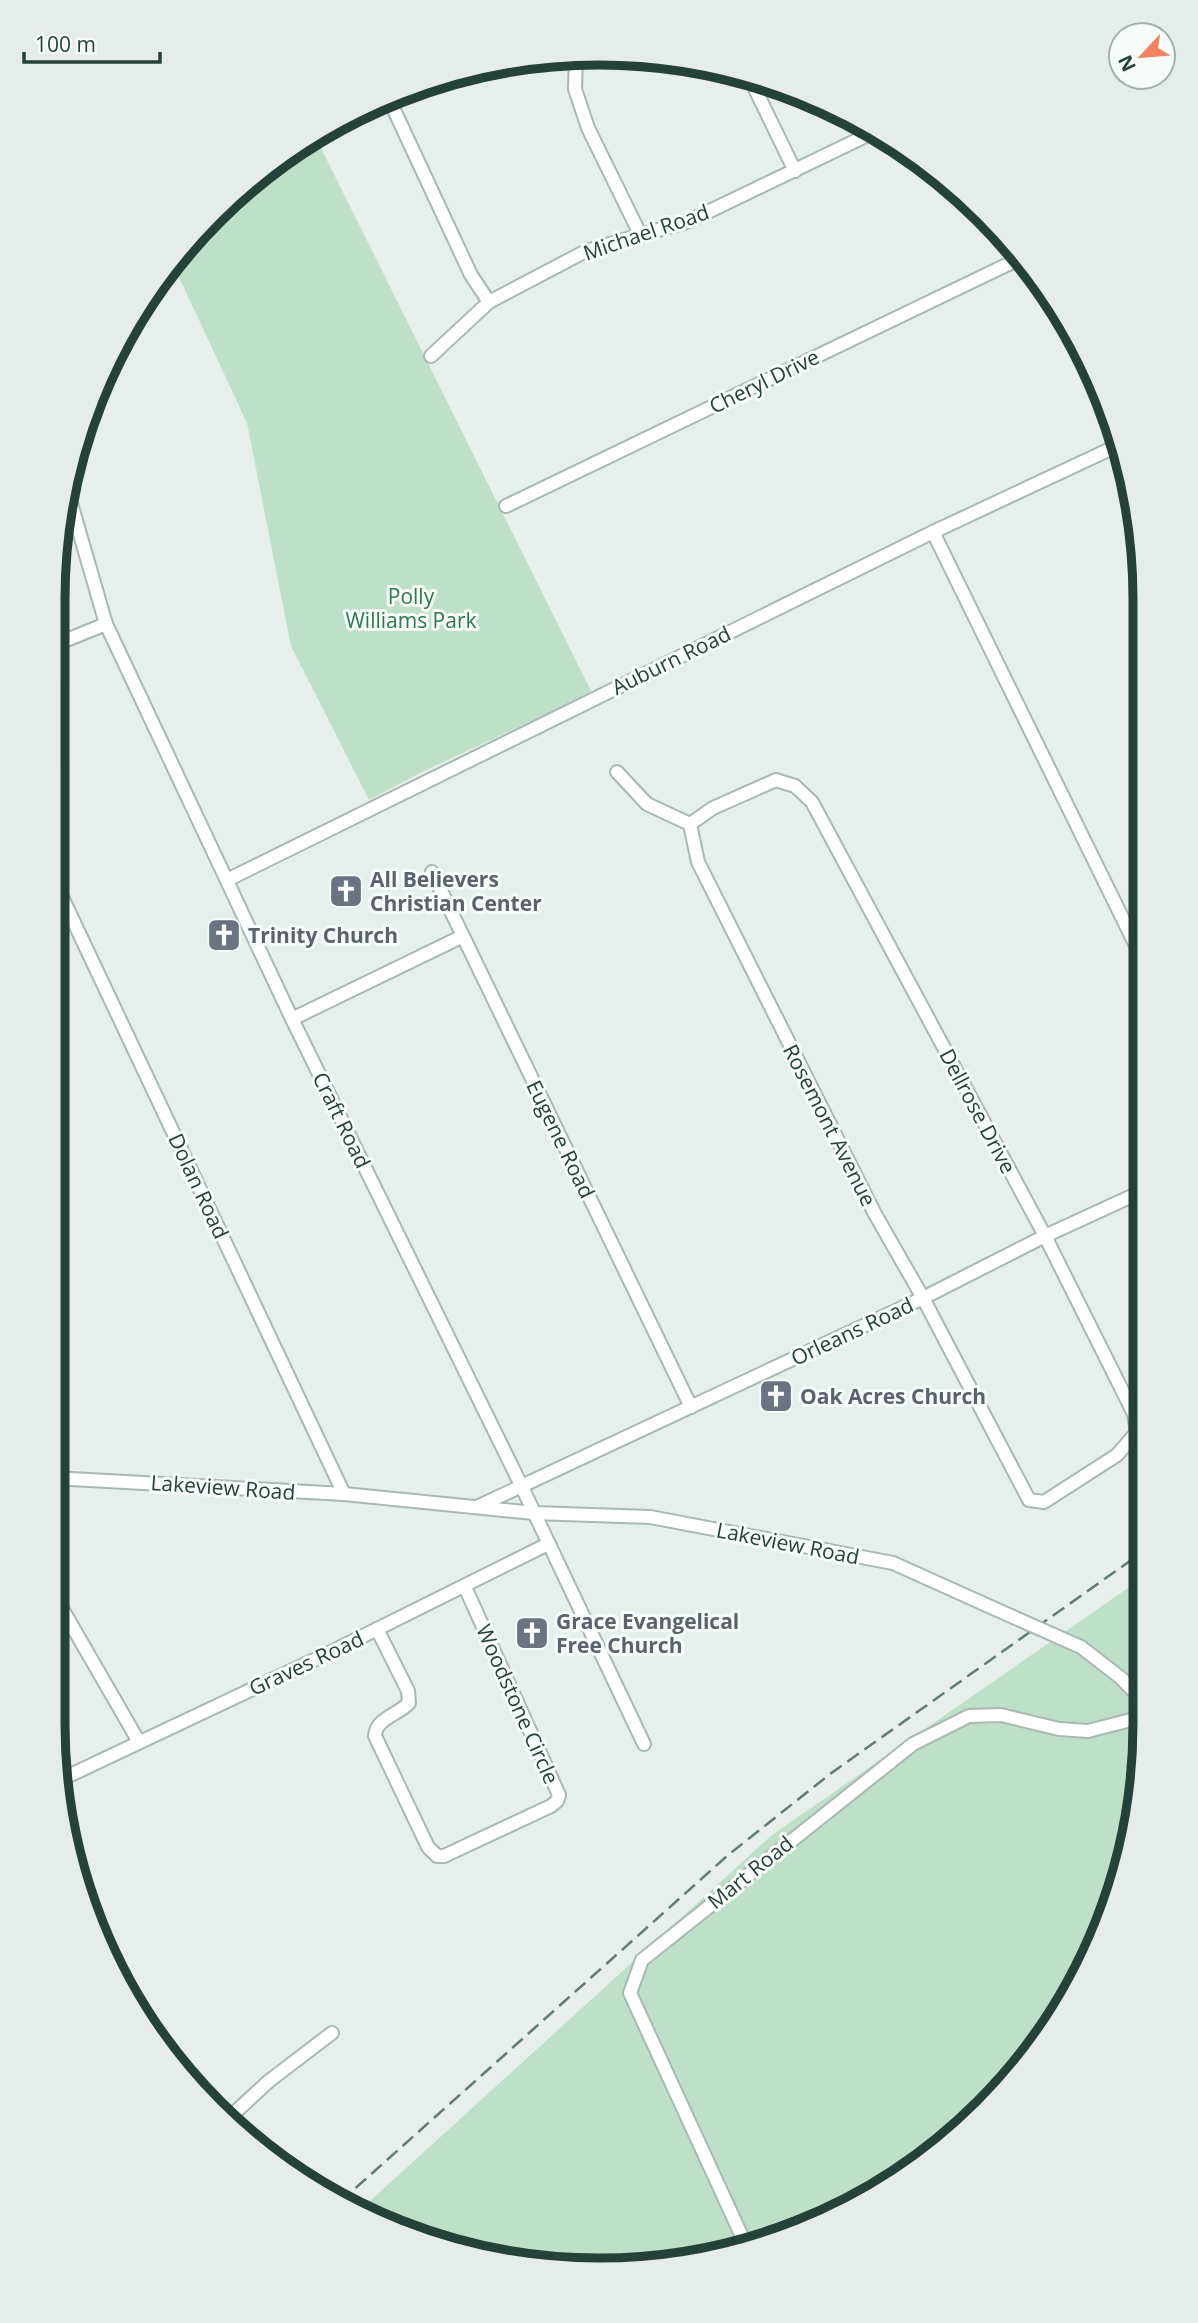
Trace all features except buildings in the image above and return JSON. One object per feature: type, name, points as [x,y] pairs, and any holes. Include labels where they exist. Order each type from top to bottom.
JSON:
[{"type":"street","points":[[576,66],[575,89],[588,128],[641,236]]},
{"type":"street","points":[[756,91],[794,171]]},
{"type":"street","points":[[392,106],[471,275],[489,302]]},
{"type":"street","name":"Michael Road","points":[[431,356],[489,302],[586,251],[689,221],[866,136]]},
{"type":"street","name":"Cheryl Drive","points":[[506,506],[1013,262]]},
{"type":"street","name":"Auburn Road","points":[[227,880],[933,532],[1112,449]]},
{"type":"street","name":"Craft Road","points":[[73,509],[106,624],[292,1019],[521,1485],[644,1744]]},
{"type":"street","points":[[933,532],[1133,940]]},
{"type":"street","points":[[65,641],[106,624]]},
{"type":"street","points":[[617,772],[647,804],[690,824]]},
{"type":"street","name":"Dellrose Drive","points":[[690,824],[713,808],[776,780],[795,786],[812,802],[1045,1236],[1133,1412]]},
{"type":"street","name":"Rosemont Avenue","points":[[690,824],[698,862],[875,1214],[923,1298],[1029,1500]]},
{"type":"street","name":"Eugene Road","points":[[432,872],[691,1407]]},
{"type":"street","name":"Dolan Road","points":[[65,903],[344,1494]]},
{"type":"street","points":[[292,1019],[463,936]]},
{"type":"street","name":"Orleans Road","points":[[521,1485],[923,1298],[1045,1236],[1133,1196]]},
{"type":"street","name":"Dellrose Drive","points":[[1029,1500],[1044,1502],[1117,1455],[1133,1437]]},
{"type":"street","name":"Lakeview Road","points":[[65,1479],[344,1494],[534,1513],[650,1517],[893,1563],[1081,1647],[1133,1691]]},
{"type":"street","points":[[477,1507],[521,1485]]},
{"type":"street","name":"Graves Road","points":[[67,1776],[465,1587],[548,1544]]},
{"type":"street","name":"Woodstone Circle","points":[[377,1629],[408,1691],[409,1703],[380,1723],[376,1727],[376,1736],[428,1847],[437,1856],[444,1856],[551,1806],[559,1795],[465,1587]]},
{"type":"street","points":[[65,1614],[139,1742]]},
{"type":"street","name":"Mart Road","points":[[743,2238],[630,1993],[642,1960],[913,1744],[969,1716],[1001,1715],[1059,1729],[1088,1731],[1133,1719]]},
{"type":"street","points":[[234,2114],[269,2081],[332,2033]]},
{"type":"green space","name":"Polly Williams Park","points":[[319,144],[592,693],[424,771],[369,800],[291,646],[247,423],[177,272],[221,221],[247,197]]},
{"type":"green space","points":[[1133,1585],[1133,1724],[1129,1794],[1105,1896],[1093,1928],[1062,1991],[1023,2049],[977,2102],[924,2148],[866,2187],[803,2218],[737,2240],[669,2254],[599,2258],[529,2254],[427,2230],[366,2205],[772,1835]]},
{"type":"railway","points":[[348,2195],[727,1856],[830,1774],[1133,1559]]},
{"type":"place","name":"All Believers Christian Center","points":[[346,891]]},
{"type":"place","name":"Trinity Church","points":[[224,935]]},
{"type":"place","name":"Oak Acres Church","points":[[776,1396]]},
{"type":"place","name":"Grace Evangelical Free Church","points":[[532,1633]]}]
